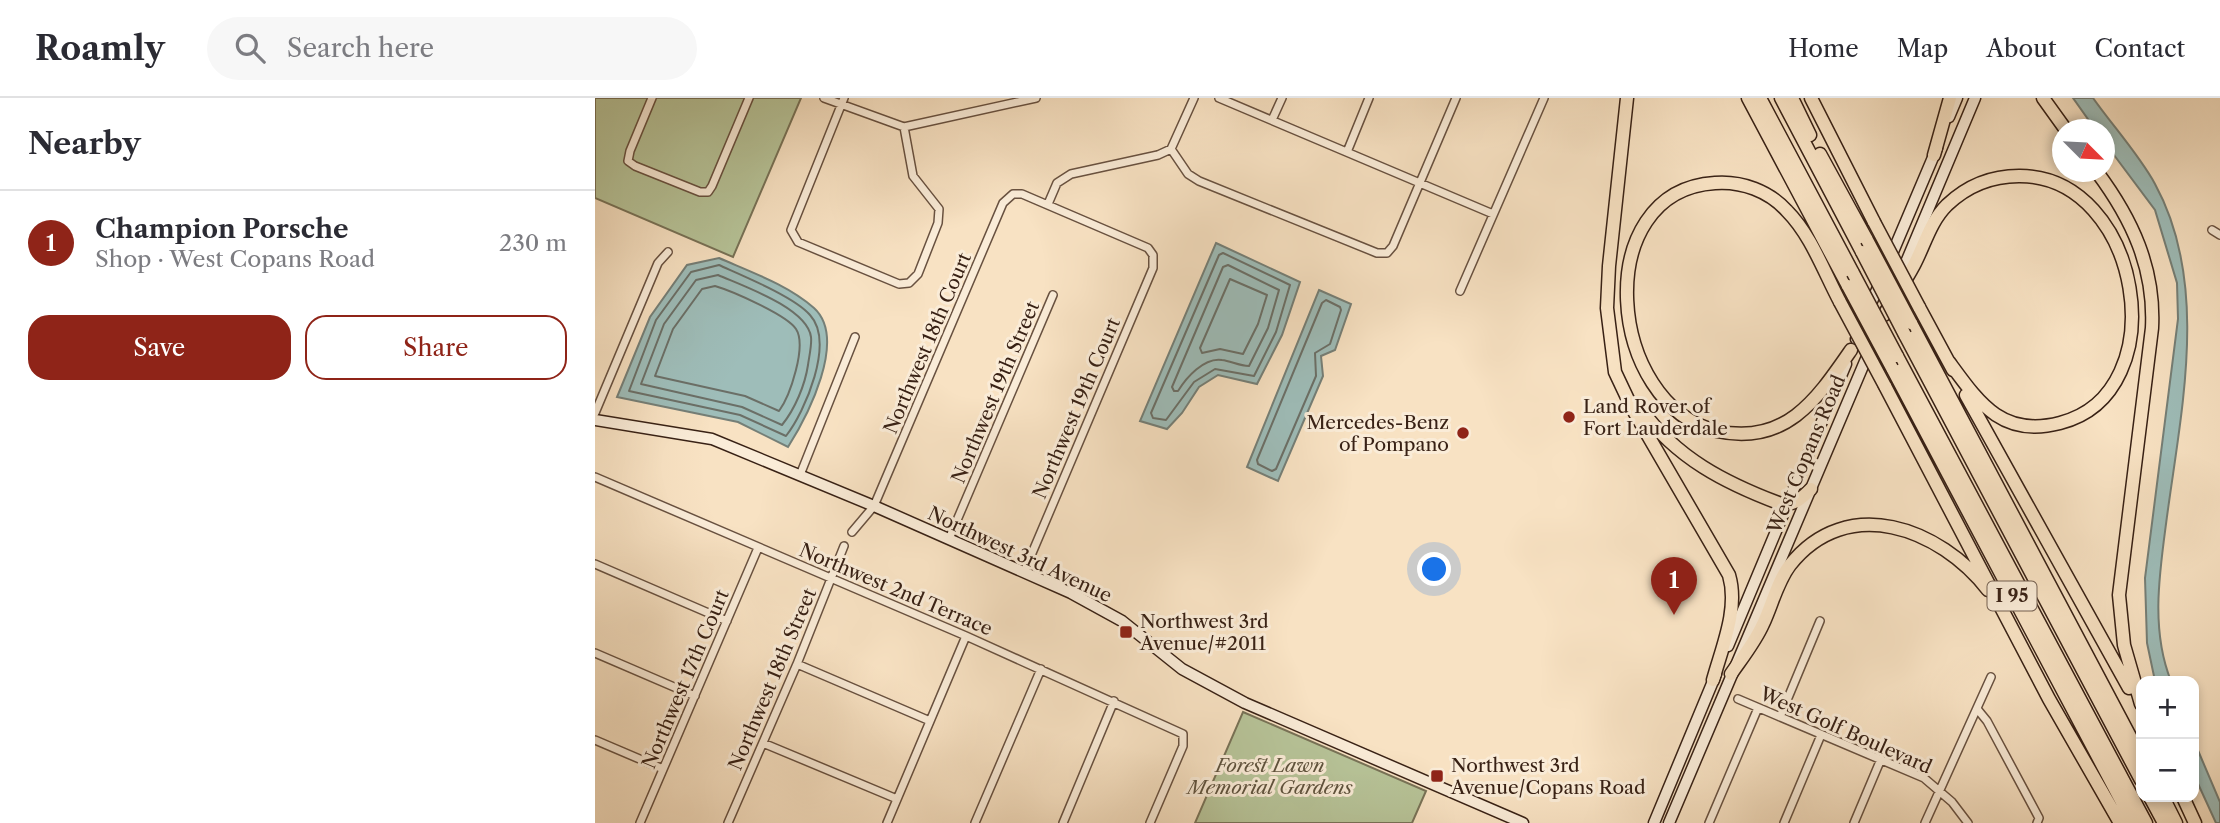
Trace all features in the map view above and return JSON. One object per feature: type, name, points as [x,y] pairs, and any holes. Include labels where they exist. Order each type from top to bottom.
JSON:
[{"type":"highway","points":[[1627,98],[1608,274],[1607,308],[1614,367],[1622,388],[1729,575],[1733,595],[1732,609],[1713,680]]},
{"type":"highway","name":"I 95","points":[[1748,98],[1894,362],[2133,823]]},
{"type":"highway","points":[[1761,98],[1850,280]]},
{"type":"highway","points":[[1781,98],[1864,246]]},
{"type":"highway","name":"I 95","points":[[1792,98],[1864,246],[2136,748]]},
{"type":"highway","points":[[1811,98],[1919,307],[2136,701]]},
{"type":"highway","points":[[1934,155],[1950,98]]},
{"type":"highway","points":[[2043,98],[2058,119]]},
{"type":"highway","points":[[1884,315],[1915,264],[1935,219],[1968,189],[1999,177],[2025,176],[2050,180],[2080,196],[2110,231],[2123,261],[2130,291],[2131,324],[2127,351],[2120,374],[2108,393],[2090,409],[2069,421],[2045,426],[2025,425],[2005,419],[1984,406],[1949,362]]},
{"type":"highway","points":[[2104,182],[2132,225],[2145,260],[2152,295],[2152,328],[2119,594],[2123,645],[2136,688]]},
{"type":"highway","points":[[1851,350],[1815,400],[1788,422],[1765,430],[1739,433],[1715,430],[1678,413],[1664,401],[1654,386],[1640,359],[1631,328],[1628,278],[1633,251],[1646,222],[1662,204],[1674,196],[1704,184],[1727,183],[1742,185],[1769,196],[1793,217],[2060,718],[2120,823]]},
{"type":"highway","points":[[1908,329],[2136,770]]},
{"type":"highway","points":[[1610,335],[1632,396],[1655,428],[1695,464],[1777,503],[1787,505],[1798,501],[1811,489]]},
{"type":"highway","points":[[1894,362],[2146,823]]},
{"type":"highway","points":[[1731,674],[1762,627],[1781,580],[1792,563],[1822,538],[1843,528],[1859,525],[1882,525],[1905,530],[1929,540],[1955,557],[1989,592],[2023,649]]},
{"type":"highway","points":[[2153,802],[2164,823]]},
{"type":"highway","points":[[2165,802],[2176,823]]},
{"type":"highway","points":[[2185,802],[2195,823]]},
{"type":"main road","name":"West Copans Road","points":[[1654,823],[1957,98]]},
{"type":"main road","name":"West Copans Road","points":[[1669,823],[1975,98]]},
{"type":"main road","name":"Northwest 3rd Avenue","points":[[595,420],[712,439],[874,506],[1072,593],[1122,621],[1182,669],[1235,698],[1523,823]]},
{"type":"street","points":[[652,98],[628,161],[700,192],[708,192],[749,98]]},
{"type":"street","points":[[824,98],[842,101],[904,127],[1036,98]]},
{"type":"street","points":[[1048,204],[1057,183],[1071,174],[1158,155],[1171,149],[1194,98]]},
{"type":"street","points":[[1219,98],[1493,214]]},
{"type":"street","points":[[1272,120],[1282,98]]},
{"type":"street","points":[[1347,152],[1369,98]]},
{"type":"street","points":[[1171,149],[1188,174],[1199,181],[1377,253],[1387,253],[1393,246],[1456,98]]},
{"type":"street","points":[[1460,291],[1544,98]]},
{"type":"street","points":[[842,101],[791,230],[798,242],[899,284],[909,284],[918,274],[938,223],[939,209],[913,176],[904,127]]},
{"type":"street","name":"Northwest 18th Court","points":[[874,506],[1003,203],[1013,194],[1022,194],[1048,204]]},
{"type":"street","name":"Northwest 19th Court","points":[[1024,572],[1153,268],[1153,255],[1148,248],[1048,204]]},
{"type":"street","points":[[2212,230],[2220,235]]},
{"type":"street","points":[[595,413],[658,263],[668,253]]},
{"type":"street","name":"Northwest 19th Street","points":[[949,539],[1052,295]]},
{"type":"street","points":[[800,475],[855,337]]},
{"type":"street","name":"Northwest 2nd Terrace","points":[[595,477],[966,636],[1184,734],[1183,746],[1150,823]]},
{"type":"street","points":[[852,532],[874,506]]},
{"type":"street","name":"Northwest 18th Street","points":[[729,823],[844,546]]},
{"type":"street","name":"Northwest 17th Court","points":[[640,823],[758,548]]},
{"type":"street","points":[[595,564],[727,621]]},
{"type":"street","points":[[1780,717],[1820,621]]},
{"type":"street","points":[[887,823],[966,636]]},
{"type":"street","points":[[595,653],[695,696]]},
{"type":"street","points":[[797,664],[930,721]]},
{"type":"street","points":[[975,823],[1041,669]]},
{"type":"street","points":[[1925,823],[1991,677]]},
{"type":"street","name":"West Golf Boulevard","points":[[1738,699],[1924,778],[1952,802],[1968,823]]},
{"type":"street","points":[[1063,823],[1114,701]]},
{"type":"street","points":[[1709,823],[1758,708]]},
{"type":"street","points":[[1977,710],[1987,721],[2038,821]]},
{"type":"street","points":[[1784,823],[1821,735]]},
{"type":"street","points":[[595,740],[663,769]]},
{"type":"street","points":[[763,743],[897,799]]},
{"type":"street","points":[[1854,823],[1881,759]]},
{"type":"green space","points":[[595,98],[801,98],[733,257],[595,198]]},
{"type":"green space","name":"Forest Lawn Memorial Gardens","points":[[1243,712],[1426,791],[1412,823],[1195,823]]},
{"type":"water","points":[[2073,98],[2093,98],[2109,119],[2088,119]]},
{"type":"water","points":[[2115,127],[2149,173],[2172,223],[2182,265],[2187,308],[2183,395],[2158,603],[2161,643],[2169,676],[2154,676],[2147,643],[2145,578],[2178,319],[2177,283],[2155,210],[2115,156]]},
{"type":"water","points":[[1216,243],[1300,282],[1282,335],[1257,384],[1218,375],[1199,387],[1182,413],[1167,429],[1140,421]]},
{"type":"water","points":[[719,258],[793,292],[814,308],[823,322],[827,339],[821,378],[805,417],[788,447],[738,422],[617,397],[650,317],[687,265]]},
{"type":"water","points":[[1319,290],[1351,304],[1335,350],[1321,356],[1323,376],[1278,481],[1247,467]]},
{"type":"water","points":[[2199,753],[2220,802],[2220,823],[2216,823],[2199,786]]},
{"type":"place","name":"Land Rover of Fort Lauderdale","points":[[1569,417]]},
{"type":"place","name":"Mercedes-Benz of Pompano","points":[[1463,433]]},
{"type":"place","name":"Champion Porsche","points":[[1674,615]]},
{"type":"place","name":"Northwest 3rd Avenue/#2011","points":[[1126,632]]},
{"type":"place","name":"Northwest 3rd Avenue/Copans Road","points":[[1437,776]]}]
